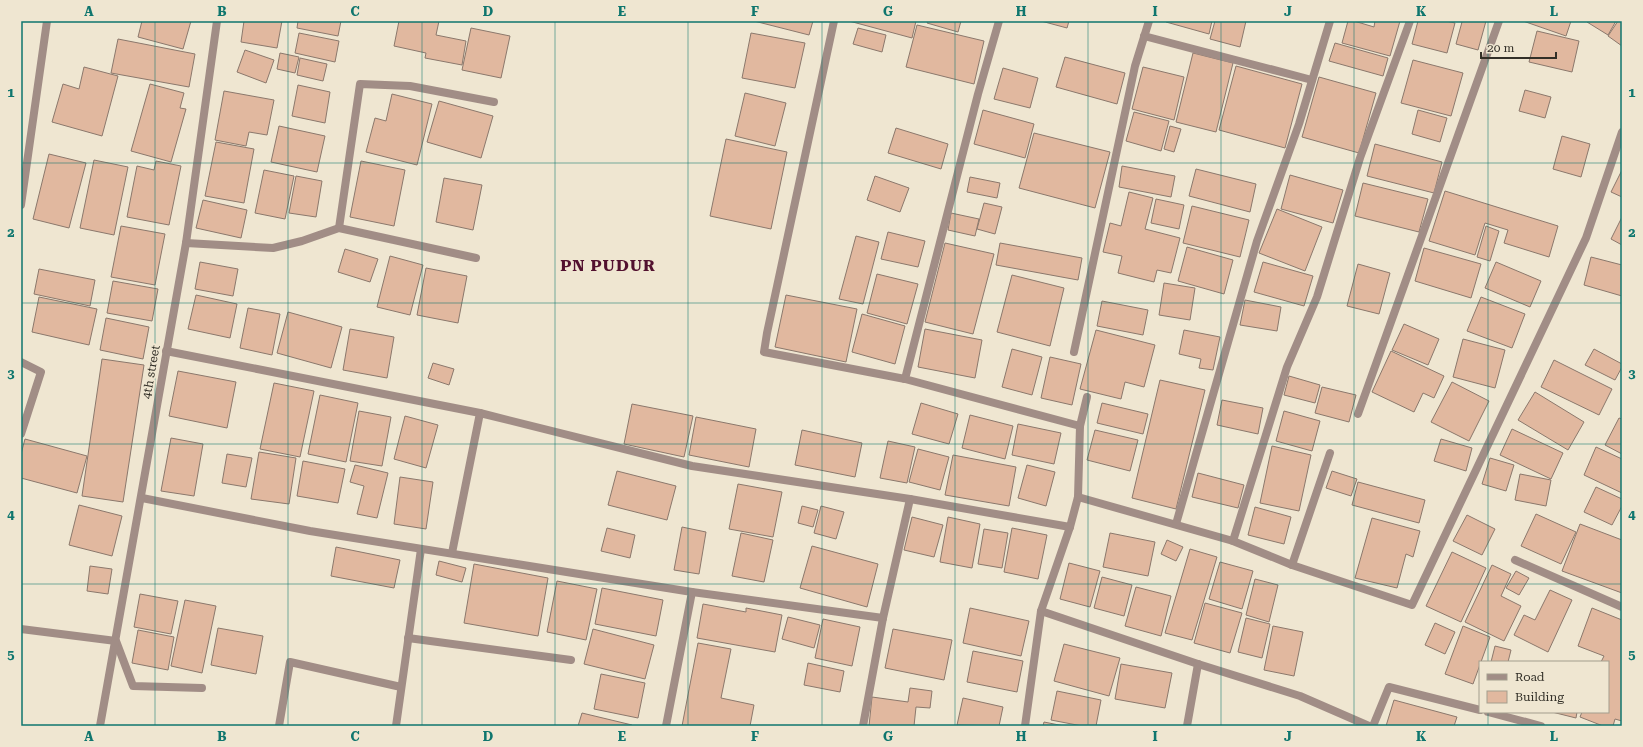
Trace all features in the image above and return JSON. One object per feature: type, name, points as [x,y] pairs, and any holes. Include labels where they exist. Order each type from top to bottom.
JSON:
[{"type":"street","points":[[21,205],[47,21]]},
{"type":"street","name":"4th street","points":[[100,726],[142,498],[166,351],[186,243],[217,21]]},
{"type":"street","points":[[834,21],[764,352],[905,379],[1080,426]]},
{"type":"street","points":[[905,379],[978,94],[999,21]]},
{"type":"street","points":[[1074,352],[1135,66],[1149,21]]},
{"type":"street","points":[[1176,524],[1257,241],[1299,124],[1330,21]]},
{"type":"street","points":[[1233,541],[1287,367],[1317,297],[1360,158],[1410,21]]},
{"type":"street","points":[[1358,414],[1499,21]]},
{"type":"street","points":[[1144,36],[1312,80]]},
{"type":"street","points":[[339,228],[360,84],[410,86],[494,102]]},
{"type":"street","points":[[1078,498],[1233,541],[1292,565],[1412,605],[1586,238],[1622,132]]},
{"type":"street","points":[[186,243],[273,248],[302,241],[339,228],[476,258]]},
{"type":"street","points":[[166,351],[480,413],[692,466],[910,499],[1070,527]]},
{"type":"street","points":[[21,362],[41,372],[21,434]]},
{"type":"street","points":[[1025,726],[1041,611],[1070,527],[1078,498],[1080,426],[1086,397]]},
{"type":"street","points":[[452,554],[480,413]]},
{"type":"street","points":[[1292,565],[1330,453]]},
{"type":"street","points":[[142,498],[310,531],[421,549],[692,592],[884,618]]},
{"type":"street","points":[[863,726],[884,618],[910,499]]},
{"type":"street","points":[[396,726],[421,549]]},
{"type":"street","points":[[1515,560],[1622,607]]},
{"type":"street","points":[[666,726],[692,592]]},
{"type":"street","points":[[1041,611],[1198,664],[1300,696],[1368,726]]},
{"type":"street","points":[[21,629],[116,641],[133,686],[202,688]]},
{"type":"street","points":[[408,638],[571,660]]},
{"type":"street","points":[[279,726],[290,662],[401,687]]},
{"type":"street","points":[[1187,726],[1198,664]]},
{"type":"street","points":[[1373,726],[1389,687],[1479,710]]},
{"type":"street","points":[[1492,713],[1541,726]]},
{"type":"building","points":[[142,21],[191,21],[183,49],[138,37]]},
{"type":"building","points":[[244,21],[282,21],[277,48],[241,42]]},
{"type":"building","points":[[298,21],[341,21],[338,36],[297,28]]},
{"type":"building","points":[[399,21],[439,21],[436,35],[466,41],[462,65],[425,58],[426,53],[394,46]]},
{"type":"building","points":[[754,21],[813,21],[809,35]]},
{"type":"building","points":[[849,21],[916,21],[912,38]]},
{"type":"building","points":[[928,21],[961,21],[958,32],[927,23]]},
{"type":"building","points":[[1041,21],[1069,21],[1067,28]]},
{"type":"building","points":[[1166,21],[1212,21],[1209,34]]},
{"type":"building","points":[[1215,21],[1246,21],[1240,47],[1210,39]]},
{"type":"building","points":[[1348,21],[1354,21],[1374,27],[1375,21],[1400,21],[1390,56],[1342,43]]},
{"type":"building","points":[[1418,21],[1446,21],[1455,23],[1447,53],[1412,44]]},
{"type":"building","points":[[1460,21],[1486,21],[1478,50],[1456,44],[1462,22]]},
{"type":"building","points":[[1523,21],[1571,21],[1566,36]]},
{"type":"building","points":[[1616,21],[1608,35],[1587,22]]},
{"type":"building","points":[[1618,21],[1622,21],[1622,46],[1608,36]]},
{"type":"building","points":[[917,25],[984,41],[974,84],[906,67]]},
{"type":"building","points":[[471,28],[510,36],[501,78],[462,70]]},
{"type":"building","points":[[858,28],[886,35],[882,52],[853,44]]},
{"type":"building","points":[[1537,31],[1579,41],[1572,72],[1529,62]]},
{"type":"building","points":[[299,33],[339,41],[335,62],[295,53]]},
{"type":"building","points":[[751,33],[805,43],[795,88],[742,78]]},
{"type":"building","points":[[118,39],[195,54],[189,87],[111,73]]},
{"type":"building","points":[[1335,43],[1388,58],[1383,76],[1329,61]]},
{"type":"building","points":[[245,50],[274,60],[266,83],[237,72]]},
{"type":"building","points":[[280,53],[299,57],[295,73],[277,69]]},
{"type":"building","points":[[1193,53],[1233,63],[1216,132],[1176,122]]},
{"type":"building","points":[[1065,57],[1125,73],[1117,104],[1056,87]]},
{"type":"building","points":[[300,58],[327,64],[323,81],[297,75]]},
{"type":"building","points":[[1413,60],[1463,73],[1451,116],[1401,103]]},
{"type":"building","points":[[1236,66],[1302,84],[1285,148],[1219,130]]},
{"type":"building","points":[[84,67],[118,76],[102,136],[52,122],[63,84],[79,89]]},
{"type":"building","points":[[1143,67],[1184,77],[1174,120],[1132,109]]},
{"type":"building","points":[[1003,68],[1038,78],[1030,108],[994,99]]},
{"type":"building","points":[[1319,77],[1376,93],[1359,153],[1302,137]]},
{"type":"building","points":[[150,84],[184,93],[180,108],[186,109],[171,162],[131,151]]},
{"type":"building","points":[[298,85],[330,92],[325,123],[292,116]]},
{"type":"building","points":[[1525,90],[1551,97],[1545,118],[1519,111]]},
{"type":"building","points":[[224,91],[274,100],[267,135],[249,132],[246,146],[215,140]]},
{"type":"building","points":[[745,93],[786,103],[775,146],[735,136]]},
{"type":"building","points":[[392,94],[432,104],[417,165],[366,152],[375,118],[386,121]]},
{"type":"building","points":[[439,101],[493,116],[481,158],[427,142]]},
{"type":"building","points":[[983,110],[1034,124],[1025,158],[974,144]]},
{"type":"building","points":[[1418,110],[1447,118],[1440,142],[1412,134]]},
{"type":"building","points":[[1134,112],[1169,121],[1161,151],[1126,141]]},
{"type":"building","points":[[279,126],[325,136],[317,172],[271,162]]},
{"type":"building","points":[[1170,126],[1181,129],[1174,152],[1164,149]]},
{"type":"building","points":[[896,128],[948,144],[941,169],[888,153]]},
{"type":"building","points":[[1034,133],[1110,152],[1095,208],[1019,188]]},
{"type":"building","points":[[1562,136],[1590,144],[1581,177],[1553,169]]},
{"type":"building","points":[[726,139],[787,152],[771,229],[710,216]]},
{"type":"building","points":[[216,142],[254,149],[244,203],[205,196]]},
{"type":"building","points":[[1375,144],[1442,162],[1434,193],[1367,176]]},
{"type":"building","points":[[49,154],[86,163],[69,228],[33,219]]},
{"type":"building","points":[[94,160],[128,167],[114,235],[80,228]]},
{"type":"building","points":[[156,161],[181,166],[169,225],[127,217],[137,166],[154,170]]},
{"type":"building","points":[[361,161],[405,170],[394,226],[350,217]]},
{"type":"building","points":[[1122,166],[1175,176],[1171,197],[1119,187]]},
{"type":"building","points":[[1196,169],[1256,184],[1250,212],[1189,196]]},
{"type":"building","points":[[264,170],[294,176],[285,219],[255,213]]},
{"type":"building","points":[[1622,170],[1622,197],[1611,192]]},
{"type":"building","points":[[1290,175],[1343,190],[1333,223],[1281,209]]},
{"type":"building","points":[[296,176],[322,181],[316,217],[289,213]]},
{"type":"building","points":[[875,176],[909,188],[900,212],[867,200]]},
{"type":"building","points":[[970,177],[1000,183],[997,198],[967,192]]},
{"type":"building","points":[[444,178],[482,185],[473,230],[436,222]]},
{"type":"building","points":[[1363,183],[1428,199],[1419,232],[1355,216]]},
{"type":"building","points":[[1445,191],[1558,226],[1549,257],[1504,243],[1508,230],[1485,223],[1475,255],[1429,241]]},
{"type":"building","points":[[1129,192],[1153,198],[1145,229],[1180,238],[1171,273],[1157,270],[1154,282],[1118,273],[1122,256],[1103,252],[1110,223],[1121,226]]},
{"type":"building","points":[[1156,199],[1184,205],[1179,229],[1151,223]]},
{"type":"building","points":[[203,200],[247,210],[241,238],[196,228]]},
{"type":"building","points":[[984,203],[1002,207],[995,234],[977,229]]},
{"type":"building","points":[[1192,206],[1249,220],[1240,257],[1183,243]]},
{"type":"building","points":[[1277,209],[1322,227],[1305,271],[1259,253]]},
{"type":"building","points":[[951,213],[979,219],[975,236],[948,230]]},
{"type":"building","points":[[1622,217],[1622,245],[1611,239]]},
{"type":"building","points":[[121,226],[165,234],[155,285],[111,277]]},
{"type":"building","points":[[1486,226],[1499,231],[1490,261],[1477,257]]},
{"type":"building","points":[[888,232],[925,241],[918,267],[881,259]]},
{"type":"building","points":[[856,236],[879,242],[863,304],[839,299]]},
{"type":"building","points":[[945,243],[994,254],[973,334],[925,322]]},
{"type":"building","points":[[1000,243],[1082,258],[1078,280],[996,265]]},
{"type":"building","points":[[1187,247],[1233,260],[1224,294],[1178,281]]},
{"type":"building","points":[[1424,248],[1481,264],[1471,298],[1415,281]]},
{"type":"building","points":[[345,249],[378,259],[370,282],[338,272]]},
{"type":"building","points":[[390,256],[423,265],[410,315],[377,307]]},
{"type":"building","points":[[1591,257],[1622,265],[1622,296],[1584,285]]},
{"type":"building","points":[[200,262],[238,269],[233,296],[195,289]]},
{"type":"building","points":[[1263,262],[1313,276],[1304,306],[1254,292]]},
{"type":"building","points":[[1496,262],[1541,281],[1530,307],[1485,288]]},
{"type":"building","points":[[1358,264],[1390,273],[1379,314],[1347,306]]},
{"type":"building","points":[[426,268],[467,276],[458,323],[417,315]]},
{"type":"building","points":[[39,269],[95,280],[90,306],[34,294]]},
{"type":"building","points":[[877,274],[918,284],[907,324],[867,313]]},
{"type":"building","points":[[1012,275],[1064,288],[1050,346],[997,332]]},
{"type":"building","points":[[113,281],[158,289],[152,321],[107,313]]},
{"type":"building","points":[[1164,283],[1195,288],[1190,320],[1159,315]]},
{"type":"building","points":[[196,295],[237,304],[230,338],[188,329]]},
{"type":"building","points":[[786,295],[857,309],[846,362],[775,347]]},
{"type":"building","points":[[39,297],[97,309],[89,345],[32,332]]},
{"type":"building","points":[[1481,297],[1525,314],[1512,348],[1467,331]]},
{"type":"building","points":[[1245,300],[1281,307],[1277,331],[1240,325]]},
{"type":"building","points":[[1102,301],[1148,310],[1143,335],[1097,326]]},
{"type":"building","points":[[248,308],[280,314],[272,355],[240,348]]},
{"type":"building","points":[[288,312],[342,327],[331,368],[277,353]]},
{"type":"building","points":[[862,314],[905,326],[895,364],[852,352]]},
{"type":"building","points":[[106,318],[149,327],[143,359],[100,350]]},
{"type":"building","points":[[1404,324],[1439,339],[1428,365],[1392,350]]},
{"type":"building","points":[[350,329],[394,337],[387,378],[343,370]]},
{"type":"building","points":[[925,329],[982,340],[975,378],[918,367]]},
{"type":"building","points":[[1096,330],[1155,345],[1144,387],[1125,382],[1121,399],[1080,389]]},
{"type":"building","points":[[1184,330],[1220,337],[1213,370],[1199,368],[1201,359],[1179,354]]},
{"type":"building","points":[[1463,339],[1505,350],[1495,388],[1453,377]]},
{"type":"building","points":[[1012,349],[1042,357],[1032,395],[1002,387]]},
{"type":"building","points":[[1594,349],[1622,364],[1622,367],[1615,380],[1585,365]]},
{"type":"building","points":[[1391,351],[1444,376],[1434,398],[1423,393],[1414,412],[1372,392]]},
{"type":"building","points":[[1050,357],[1081,364],[1072,405],[1041,398]]},
{"type":"building","points":[[102,359],[144,365],[123,502],[82,496]]},
{"type":"building","points":[[1554,360],[1612,389],[1599,415],[1541,387]]},
{"type":"building","points":[[433,363],[454,369],[449,385],[428,378]]},
{"type":"building","points":[[178,371],[236,382],[227,428],[169,416]]},
{"type":"building","points":[[1289,376],[1320,385],[1315,403],[1284,395]]},
{"type":"building","points":[[1160,380],[1205,390],[1176,509],[1132,498]]},
{"type":"building","points":[[1452,382],[1489,401],[1469,441],[1431,422]]},
{"type":"building","points":[[274,383],[314,391],[300,457],[260,449]]},
{"type":"building","points":[[1322,387],[1356,395],[1349,422],[1315,413]]},
{"type":"building","points":[[1535,392],[1584,422],[1568,450],[1518,420]]},
{"type":"building","points":[[320,395],[358,403],[346,462],[308,454]]},
{"type":"building","points":[[1222,400],[1263,408],[1258,434],[1217,425]]},
{"type":"building","points":[[921,403],[958,414],[949,444],[912,434]]},
{"type":"building","points":[[1102,403],[1148,414],[1143,434],[1097,423]]},
{"type":"building","points":[[632,404],[693,416],[684,457],[624,444]]},
{"type":"building","points":[[359,411],[391,417],[382,466],[350,461]]},
{"type":"building","points":[[1284,411],[1320,421],[1312,451],[1276,441]]},
{"type":"building","points":[[970,415],[1013,426],[1005,459],[962,448]]},
{"type":"building","points":[[405,416],[438,425],[426,468],[394,459]]},
{"type":"building","points":[[696,417],[756,429],[749,467],[689,455]]},
{"type":"building","points":[[1619,418],[1622,419],[1622,454],[1605,445]]},
{"type":"building","points":[[1018,424],[1061,433],[1054,464],[1012,455]]},
{"type":"building","points":[[1512,429],[1563,453],[1551,479],[1500,455]]},
{"type":"building","points":[[802,430],[862,443],[855,477],[795,465]]},
{"type":"building","points":[[1095,430],[1138,440],[1130,471],[1087,460]]},
{"type":"building","points":[[171,438],[203,444],[194,496],[161,491]]},
{"type":"building","points":[[25,439],[87,456],[77,493],[21,478],[21,454]]},
{"type":"building","points":[[1441,439],[1472,448],[1466,471],[1434,461]]},
{"type":"building","points":[[888,441],[915,447],[907,483],[880,478]]},
{"type":"building","points":[[1272,446],[1311,455],[1299,511],[1260,503]]},
{"type":"building","points":[[1596,447],[1622,459],[1622,493],[1584,475]]},
{"type":"building","points":[[918,449],[949,457],[940,490],[909,482]]},
{"type":"building","points":[[259,452],[296,458],[289,504],[251,499]]},
{"type":"building","points":[[227,454],[252,458],[246,487],[222,483]]},
{"type":"building","points":[[953,455],[1016,467],[1009,506],[945,495]]},
{"type":"building","points":[[1490,458],[1514,465],[1506,491],[1482,484]]},
{"type":"building","points":[[303,461],[345,469],[338,503],[297,496]]},
{"type":"building","points":[[355,465],[388,473],[377,518],[357,514],[364,486],[350,482]]},
{"type":"building","points":[[1027,465],[1055,472],[1046,506],[1018,498]]},
{"type":"building","points":[[617,471],[676,486],[667,520],[608,505]]},
{"type":"building","points":[[1332,471],[1357,479],[1351,496],[1326,488]]},
{"type":"building","points":[[1198,473],[1244,485],[1238,508],[1192,497]]},
{"type":"building","points":[[1520,474],[1551,480],[1546,506],[1515,500]]},
{"type":"building","points":[[400,477],[433,482],[426,529],[394,524]]},
{"type":"building","points":[[1358,482],[1425,500],[1419,523],[1352,505]]},
{"type":"building","points":[[738,484],[782,492],[773,537],[729,529]]},
{"type":"building","points":[[1596,487],[1622,499],[1622,506],[1612,525],[1584,512]]},
{"type":"building","points":[[79,505],[122,516],[112,556],[69,545]]},
{"type":"building","points":[[802,506],[818,510],[813,527],[798,523]]},
{"type":"building","points":[[821,506],[844,512],[836,539],[814,533]]},
{"type":"building","points":[[1255,507],[1291,517],[1284,544],[1248,535]]},
{"type":"building","points":[[1536,514],[1576,532],[1561,564],[1521,546]]},
{"type":"building","points":[[1467,515],[1495,529],[1482,555],[1453,541]]},
{"type":"building","points":[[912,517],[943,525],[934,557],[904,550]]},
{"type":"building","points":[[948,517],[980,524],[972,568],[940,562]]},
{"type":"building","points":[[1372,518],[1420,531],[1413,557],[1406,554],[1397,588],[1355,578]]},
{"type":"building","points":[[1580,524],[1622,540],[1622,593],[1562,571]]},
{"type":"building","points":[[682,527],[706,532],[699,574],[674,570]]},
{"type":"building","points":[[607,528],[635,535],[630,558],[601,551]]},
{"type":"building","points":[[1012,528],[1047,535],[1038,579],[1004,572]]},
{"type":"building","points":[[984,529],[1008,533],[1002,568],[978,564]]},
{"type":"building","points":[[741,533],[773,540],[764,582],[732,576]]},
{"type":"building","points":[[1110,533],[1155,542],[1148,576],[1103,567]]},
{"type":"building","points":[[1167,540],[1183,547],[1176,561],[1161,554]]},
{"type":"building","points":[[812,546],[878,564],[867,607],[800,588]]},
{"type":"building","points":[[336,547],[400,560],[394,588],[331,576]]},
{"type":"building","points":[[1190,549],[1217,557],[1192,640],[1165,633]]},
{"type":"building","points":[[1452,552],[1486,568],[1461,622],[1426,606]]},
{"type":"building","points":[[439,561],[466,568],[462,582],[436,575]]},
{"type":"building","points":[[1220,562],[1253,571],[1242,609],[1209,599]]},
{"type":"building","points":[[1069,563],[1100,571],[1090,607],[1060,599]]},
{"type":"building","points":[[474,564],[548,578],[538,636],[464,623]]},
{"type":"building","points":[[1492,565],[1511,574],[1501,596],[1521,606],[1504,641],[1465,622]]},
{"type":"building","points":[[90,566],[112,569],[108,594],[87,591]]},
{"type":"building","points":[[1516,571],[1529,578],[1519,595],[1506,588]]},
{"type":"building","points":[[1102,577],[1132,585],[1124,616],[1094,608]]},
{"type":"building","points":[[1255,579],[1278,585],[1269,622],[1246,615]]},
{"type":"building","points":[[557,581],[597,589],[586,640],[547,632]]},
{"type":"building","points":[[1136,587],[1171,596],[1161,636],[1125,626]]},
{"type":"building","points":[[602,588],[663,600],[656,636],[595,624]]},
{"type":"building","points":[[1550,590],[1572,600],[1548,652],[1514,635],[1524,615],[1535,620]]},
{"type":"building","points":[[140,594],[178,601],[171,634],[134,627]]},
{"type":"building","points":[[185,600],[216,606],[202,673],[171,666]]},
{"type":"building","points":[[1205,603],[1242,613],[1230,653],[1194,643]]},
{"type":"building","points":[[703,604],[746,612],[746,608],[782,615],[775,652],[697,638]]},
{"type":"building","points":[[970,608],[1029,621],[1021,656],[963,643]]},
{"type":"building","points":[[1592,608],[1622,620],[1622,721],[1615,719],[1613,726],[1603,726],[1580,717],[1582,713],[1609,713],[1609,661],[1602,661],[1604,656],[1578,646]]},
{"type":"building","points":[[788,617],[820,625],[814,648],[782,639]]},
{"type":"building","points":[[1246,618],[1270,624],[1262,658],[1238,652]]},
{"type":"building","points":[[823,619],[860,627],[852,666],[815,658]]},
{"type":"building","points":[[1435,623],[1455,632],[1445,654],[1425,645]]},
{"type":"building","points":[[1273,626],[1303,632],[1294,676],[1264,670]]},
{"type":"building","points":[[1463,626],[1490,637],[1481,661],[1479,661],[1479,667],[1473,684],[1445,674]]},
{"type":"building","points":[[218,628],[263,636],[256,674],[211,665]]},
{"type":"building","points":[[593,629],[654,645],[645,679],[584,664]]},
{"type":"building","points":[[893,629],[952,640],[944,680],[885,668]]},
{"type":"building","points":[[138,630],[174,637],[168,670],[132,663]]},
{"type":"building","points":[[698,643],[731,649],[721,698],[754,705],[750,726],[682,726]]},
{"type":"building","points":[[1064,644],[1120,658],[1109,696],[1054,681]]},
{"type":"building","points":[[1495,646],[1511,650],[1508,661],[1491,661]]},
{"type":"building","points":[[973,651],[1023,661],[1017,692],[967,682]]},
{"type":"building","points":[[808,663],[844,671],[840,692],[804,685]]},
{"type":"building","points":[[1121,664],[1172,673],[1165,708],[1115,699]]},
{"type":"building","points":[[601,674],[645,683],[638,718],[594,709]]},
{"type":"building","points":[[910,688],[932,691],[930,708],[916,707],[914,726],[869,726],[872,697],[908,702]]},
{"type":"building","points":[[1057,691],[1101,700],[1096,726],[1082,726],[1051,720]]},
{"type":"building","points":[[963,698],[1003,707],[999,726],[957,725]]},
{"type":"building","points":[[1394,700],[1457,717],[1454,726],[1386,726]]},
{"type":"building","points":[[582,713],[632,725],[632,726],[578,726]]},
{"type":"building","points":[[1556,713],[1577,713],[1576,718]]},
{"type":"building","points":[[1044,722],[1064,726],[1043,726]]},
{"type":"district","name":"PN PUDUR","points":[[608,265]]}]
